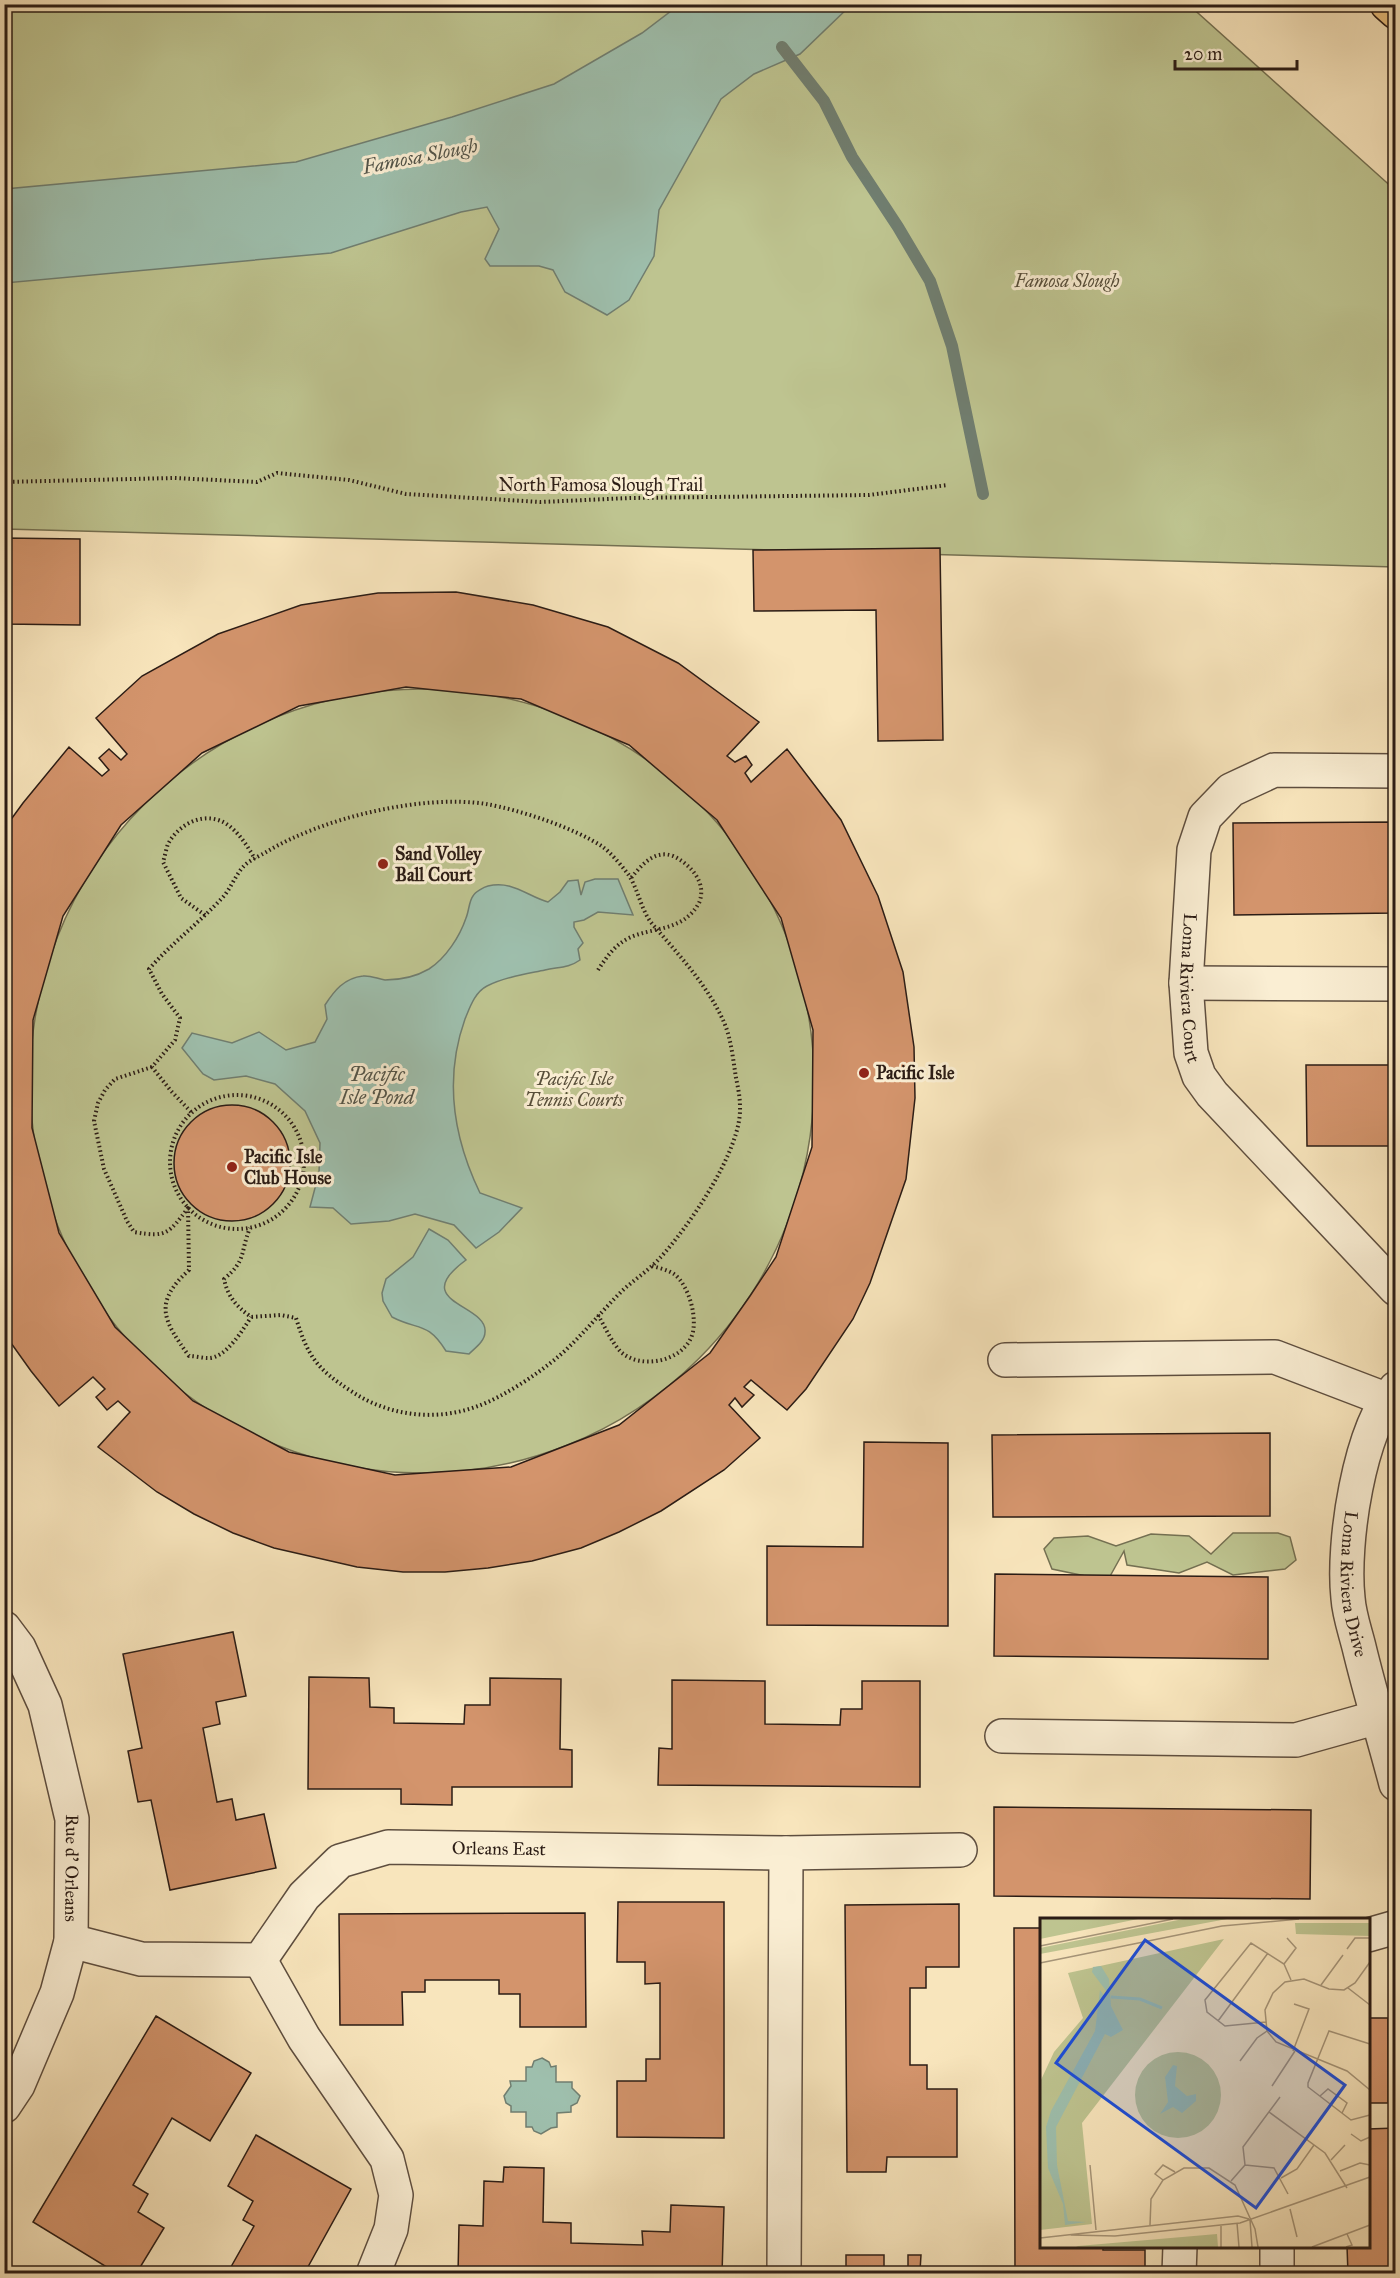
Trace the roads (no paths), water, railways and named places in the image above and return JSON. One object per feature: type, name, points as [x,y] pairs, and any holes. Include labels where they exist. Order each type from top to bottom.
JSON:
[{"type":"highway","points":[[1387,4],[1395,12]]},
{"type":"street","name":"Loma Riviera Court","points":[[1395,771],[1274,770],[1231,790],[1205,817],[1194,850],[1186,983],[1191,1053],[1199,1076],[1212,1094],[1395,1289]]},
{"type":"street","points":[[1186,983],[1395,984]]},
{"type":"street","points":[[1005,1360],[1275,1357],[1390,1393]]},
{"type":"street","name":"Loma Riviera Drive","points":[[1390,1393],[1362,1456],[1349,1526],[1348,1598],[1382,1702],[1395,1784]]},
{"type":"street","name":"Rue d' Orleans","points":[[4,1628],[19,1648],[45,1705],[72,1819],[71,1941],[57,1993],[18,2085],[4,2106]]},
{"type":"street","points":[[1002,1736],[1296,1740],[1382,1702]]},
{"type":"street","name":"Orleans East","points":[[260,1960],[304,1896],[340,1861],[388,1847],[786,1853],[960,1850]]},
{"type":"street","points":[[784,2274],[786,1853]]},
{"type":"street","points":[[1370,1934],[1395,1927]]},
{"type":"street","points":[[71,1941],[141,1959],[260,1960],[304,2038],[387,2159],[396,2195],[391,2229],[373,2274]]},
{"type":"street","points":[[1179,2274],[1180,2248]]},
{"type":"street","points":[[1277,2248],[1277,2274]]},
{"type":"water","name":"Famosa Slough","points":[[679,5],[759,5],[758,11],[776,5],[851,5],[800,54],[754,74],[721,99],[659,210],[654,256],[629,300],[607,315],[565,292],[553,270],[539,266],[490,266],[485,259],[499,229],[487,207],[461,212],[331,253],[5,283],[5,189],[296,162],[452,117],[554,84],[642,33]]},
{"type":"water","name":"Pacific Isle Pond","points":[[595,879],[618,879],[633,915],[598,912],[584,920],[574,922],[574,927],[583,943],[578,949],[580,960],[568,966],[516,976],[487,986],[476,996],[465,1019],[455,1063],[453,1085],[454,1107],[463,1150],[480,1193],[522,1208],[499,1232],[476,1248],[454,1225],[415,1214],[389,1221],[351,1224],[333,1208],[310,1207],[319,1173],[320,1143],[305,1111],[275,1084],[246,1076],[214,1080],[203,1074],[182,1048],[192,1033],[232,1043],[259,1032],[286,1050],[315,1042],[327,1019],[325,1005],[336,990],[345,982],[356,977],[385,980],[419,974],[429,969],[447,953],[460,932],[472,898],[482,889],[488,886],[505,885],[548,902],[568,881],[578,880],[581,895],[585,882]]},
{"type":"water","points":[[429,1229],[448,1240],[466,1260],[450,1274],[444,1285],[447,1294],[455,1302],[483,1323],[485,1332],[483,1338],[469,1354],[446,1351],[428,1331],[392,1317],[383,1301],[382,1293],[386,1279],[413,1257]]},
{"type":"water","points":[[542,2058],[549,2062],[551,2067],[556,2066],[556,2082],[572,2082],[572,2088],[580,2096],[577,2103],[571,2106],[571,2112],[557,2113],[557,2127],[541,2134],[534,2131],[532,2127],[526,2127],[526,2112],[511,2112],[511,2106],[506,2103],[504,2096],[511,2086],[510,2081],[526,2081],[526,2067],[532,2067],[534,2061]]},
{"type":"waterway","points":[[782,47],[824,101],[852,157],[930,281],[952,346],[983,494]]},
{"type":"place","name":"Sand Volley Ball Court","points":[[383,864]]},
{"type":"place","name":"Pacific Isle","points":[[864,1073]]},
{"type":"place","name":"Pacific Isle Club House","points":[[232,1167]]},
{"type":"park label","name":"Pacific Isle Tennis Courts","points":[[574,1089]]}]
